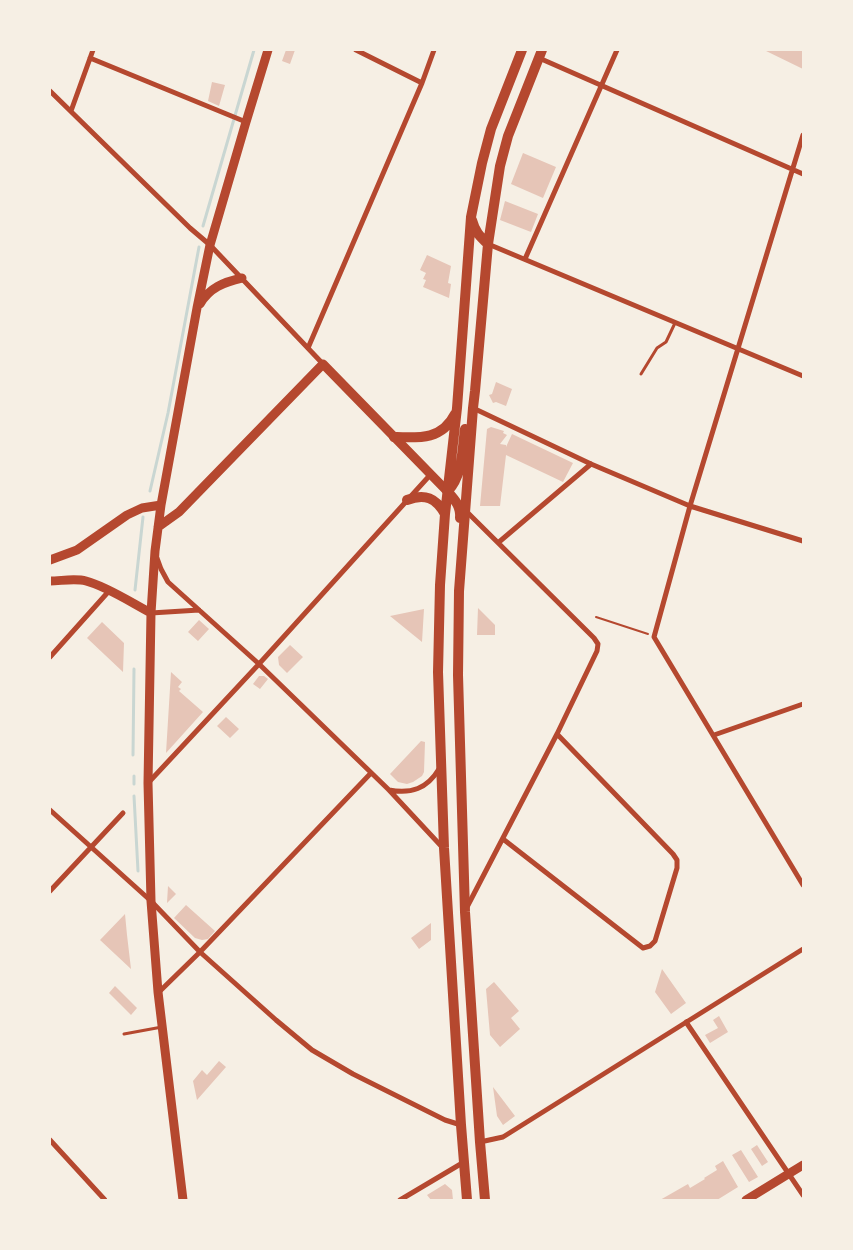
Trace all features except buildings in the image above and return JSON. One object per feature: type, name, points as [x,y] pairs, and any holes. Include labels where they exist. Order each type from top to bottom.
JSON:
[{"type":"main road","points":[[467,1200],[444,848],[438,672],[440,585],[447,491],[457,408],[471,217],[491,129],[521,50]]},
{"type":"main road","points":[[485,1200],[465,912],[458,675],[460,591],[473,408],[488,244],[500,166],[508,136],[540,54]]},
{"type":"main road","points":[[471,217],[475,230],[488,244]]},
{"type":"main road","points":[[447,491],[454,484],[457,477],[468,408],[475,391]]},
{"type":"main road","points":[[394,437],[429,437],[451,421],[457,408]]},
{"type":"main road","points":[[447,491],[459,507],[459,541],[462,560]]},
{"type":"main road","points":[[407,500],[425,497],[434,500],[445,514]]},
{"type":"main road","points":[[450,953],[460,982],[462,985],[470,985]]},
{"type":"main road","points":[[454,1018],[465,1019],[474,1047]]},
{"type":"street","points":[[71,111],[93,50]]},
{"type":"street","points":[[183,1200],[158,992],[151,901],[148,782],[151,613],[155,551],[161,505],[208,244],[242,120],[268,50]]},
{"type":"street","points":[[356,50],[422,83]]},
{"type":"street","points":[[308,348],[422,83],[434,50]]},
{"type":"street","points":[[525,259],[617,50]]},
{"type":"street","points":[[540,54],[602,86],[803,174]]},
{"type":"street","points":[[90,58],[242,120]]},
{"type":"street","points":[[50,91],[242,278],[447,491]]},
{"type":"street","points":[[803,135],[690,506],[654,637],[803,885]]},
{"type":"street","points":[[488,244],[803,376]]},
{"type":"street","points":[[197,308],[203,299],[215,288],[242,278]]},
{"type":"street","points":[[158,527],[179,512],[323,364]]},
{"type":"street","points":[[473,408],[592,464],[690,506],[803,541]]},
{"type":"street","points":[[498,542],[592,464]]},
{"type":"street","points":[[148,782],[259,664],[431,474]]},
{"type":"street","points":[[50,560],[77,550],[127,515],[142,508],[161,505]]},
{"type":"street","points":[[465,510],[598,644],[597,652],[557,734],[465,912]]},
{"type":"street","points":[[155,551],[161,570],[168,582],[259,664],[371,773],[444,848]]},
{"type":"street","points":[[50,582],[86,581],[151,613],[199,610]]},
{"type":"street","points":[[50,656],[109,591]]},
{"type":"street","points":[[714,735],[803,704]]},
{"type":"street","points":[[503,839],[643,948],[650,946],[655,941],[677,868],[677,860],[557,734]]},
{"type":"street","points":[[388,790],[401,792],[414,790],[430,781],[441,766]]},
{"type":"street","points":[[158,992],[200,952],[371,773]]},
{"type":"street","points":[[50,810],[151,901],[200,952],[312,1050],[353,1074],[444,1120],[461,1125]]},
{"type":"street","points":[[50,891],[123,813]]},
{"type":"street","points":[[464,884],[472,887],[480,883]]},
{"type":"street","points":[[480,1142],[503,1137],[803,950]]},
{"type":"street","points":[[686,1022],[803,1195]]},
{"type":"street","points":[[51,1144],[105,1200]]},
{"type":"street","points":[[400,1200],[464,1162]]},
{"type":"street","points":[[746,1200],[803,1164]]},
{"type":"lane","points":[[641,374],[657,348],[666,342],[675,323]]},
{"type":"lane","points":[[124,1034],[162,1027]]},
{"type":"path","points":[[596,617],[654,637]]},
{"type":"waterway","points":[[203,226],[254,50]]},
{"type":"waterway","points":[[150,491],[168,413],[199,247]]},
{"type":"waterway","points":[[135,590],[143,517]]},
{"type":"waterway","points":[[133,755],[134,669]]},
{"type":"waterway","points":[[134,776],[134,784]]},
{"type":"waterway","points":[[134,796],[138,871]]}]
